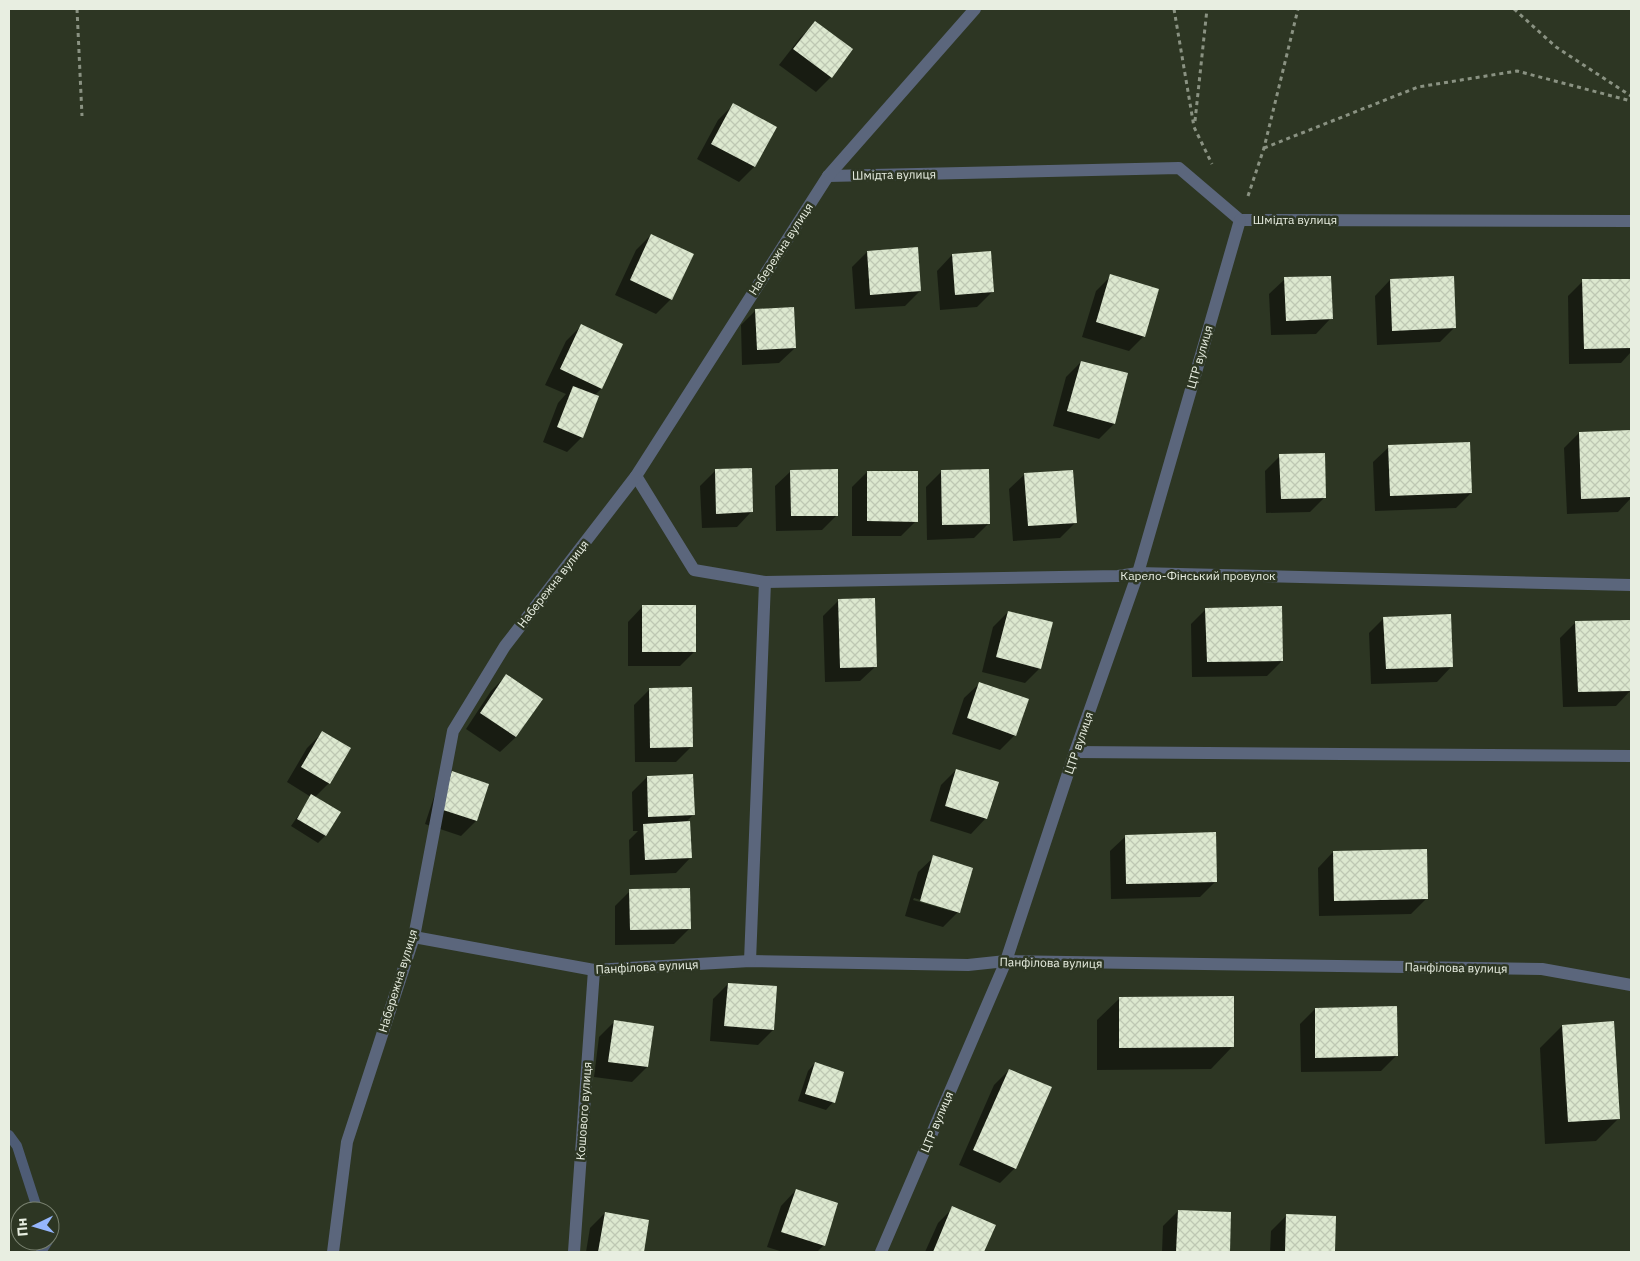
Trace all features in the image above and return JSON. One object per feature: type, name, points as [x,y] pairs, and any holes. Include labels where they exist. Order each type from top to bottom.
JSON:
[{"type":"street","name":"Набережна вулиця","points":[[332,1252],[347,1142],[414,937],[453,731],[505,646],[636,476],[828,176],[976,9]]},
{"type":"street","name":"Шмідта вулиця","points":[[828,176],[1179,168],[1240,220],[1631,221]]},
{"type":"street","name":"ЦТР вулиця","points":[[881,1252],[1006,961],[1075,752],[1138,573],[1240,220]]},
{"type":"street","name":"Карело-Фінський провулок","points":[[636,476],[694,570],[765,582],[1118,576],[1138,573],[1631,585]]},
{"type":"street","points":[[750,961],[765,582]]},
{"type":"street","points":[[1075,752],[1631,756]]},
{"type":"street","name":"Панфілова вулиця","points":[[414,937],[594,970],[750,961],[912,962],[968,965],[1006,961],[1542,970],[1631,985]]},
{"type":"street","name":"Кошового вулиця","points":[[574,1252],[594,970]]},
{"type":"path","points":[[78,9],[82,116]]},
{"type":"path","points":[[1174,9],[1194,127],[1215,169]]},
{"type":"path","points":[[1194,127],[1207,9]]},
{"type":"path","points":[[1240,220],[1264,148],[1298,9]]},
{"type":"path","points":[[1514,9],[1556,47],[1631,96]]},
{"type":"path","points":[[1264,148],[1418,87],[1517,71],[1631,100]]},
{"type":"building","points":[[815,21],[853,49],[832,78],[793,49]]},
{"type":"building","points":[[733,103],[777,127],[755,167],[711,144]]},
{"type":"building","points":[[651,234],[694,254],[672,300],[630,280]]},
{"type":"building","points":[[918,247],[921,291],[870,295],[867,251]]},
{"type":"building","points":[[991,251],[994,292],[955,295],[952,254]]},
{"type":"building","points":[[1110,274],[1159,289],[1145,337],[1096,322]]},
{"type":"building","points":[[1331,276],[1333,319],[1286,321],[1284,277]]},
{"type":"building","points":[[1454,276],[1456,328],[1392,331],[1390,279]]},
{"type":"building","points":[[1582,279],[1631,279],[1631,348],[1584,349]]},
{"type":"building","points":[[794,307],[796,348],[757,350],[755,309]]},
{"type":"building","points":[[581,324],[623,344],[602,389],[560,369]]},
{"type":"building","points":[[1081,361],[1128,373],[1115,424],[1067,411]]},
{"type":"building","points":[[573,386],[599,396],[583,438],[557,427]]},
{"type":"building","points":[[1631,430],[1631,497],[1581,499],[1579,432]]},
{"type":"building","points":[[1470,442],[1472,493],[1390,496],[1388,445]]},
{"type":"building","points":[[1325,453],[1326,498],[1281,499],[1279,454]]},
{"type":"building","points":[[752,468],[753,512],[716,514],[715,469]]},
{"type":"building","points":[[838,469],[838,516],[791,516],[790,470]]},
{"type":"building","points":[[989,469],[990,524],[942,525],[941,470]]},
{"type":"building","points":[[1073,470],[1077,523],[1028,526],[1024,473]]},
{"type":"building","points":[[867,471],[918,471],[918,522],[867,521]]},
{"type":"building","points":[[875,598],[877,667],[840,668],[838,599]]},
{"type":"building","points":[[642,605],[696,605],[696,652],[642,652]]},
{"type":"building","points":[[1282,606],[1283,661],[1207,662],[1205,608]]},
{"type":"building","points":[[1008,611],[1053,622],[1041,669],[996,657]]},
{"type":"building","points":[[1451,614],[1453,667],[1386,669],[1383,617]]},
{"type":"building","points":[[1631,620],[1631,691],[1578,692],[1575,621]]},
{"type":"building","points":[[506,674],[543,699],[516,737],[480,713]]},
{"type":"building","points":[[979,682],[1029,699],[1016,736],[967,718]]},
{"type":"building","points":[[692,687],[693,747],[650,748],[649,688]]},
{"type":"building","points":[[322,731],[351,748],[330,784],[301,767]]},
{"type":"building","points":[[956,769],[999,782],[987,819],[945,806]]},
{"type":"building","points":[[452,771],[489,784],[477,821],[440,809]]},
{"type":"building","points":[[693,774],[695,815],[648,817],[647,776]]},
{"type":"building","points":[[311,794],[341,812],[326,836],[297,819]]},
{"type":"building","points":[[690,821],[692,858],[645,860],[643,824]]},
{"type":"building","points":[[1216,832],[1217,882],[1126,884],[1125,835]]},
{"type":"building","points":[[1427,849],[1428,899],[1334,901],[1333,851]]},
{"type":"building","points":[[933,855],[973,868],[960,913],[920,901]]},
{"type":"building","points":[[690,888],[691,929],[630,930],[629,889]]},
{"type":"building","points":[[728,983],[777,986],[774,1030],[724,1026]]},
{"type":"building","points":[[1234,996],[1234,1047],[1119,1048],[1119,997]]},
{"type":"building","points":[[1397,1006],[1398,1056],[1315,1058],[1315,1008]]},
{"type":"building","points":[[614,1020],[654,1026],[648,1067],[608,1062]]},
{"type":"building","points":[[1614,1021],[1620,1119],[1568,1122],[1562,1025]]},
{"type":"building","points":[[815,1062],[844,1072],[835,1103],[805,1094]]},
{"type":"building","points":[[1009,1069],[1052,1087],[1016,1169],[973,1150]]},
{"type":"building","points":[[796,1189],[838,1203],[825,1246],[781,1232]]},
{"type":"building","points":[[952,1206],[996,1225],[984,1252],[933,1252]]},
{"type":"building","points":[[1178,1210],[1231,1212],[1230,1252],[1176,1252]]},
{"type":"building","points":[[605,1212],[649,1220],[644,1252],[598,1252]]},
{"type":"building","points":[[1286,1214],[1336,1216],[1335,1252],[1285,1252]]},
{"type":"waterway","points":[[9,1135],[17,1146],[35,1201]]}]
